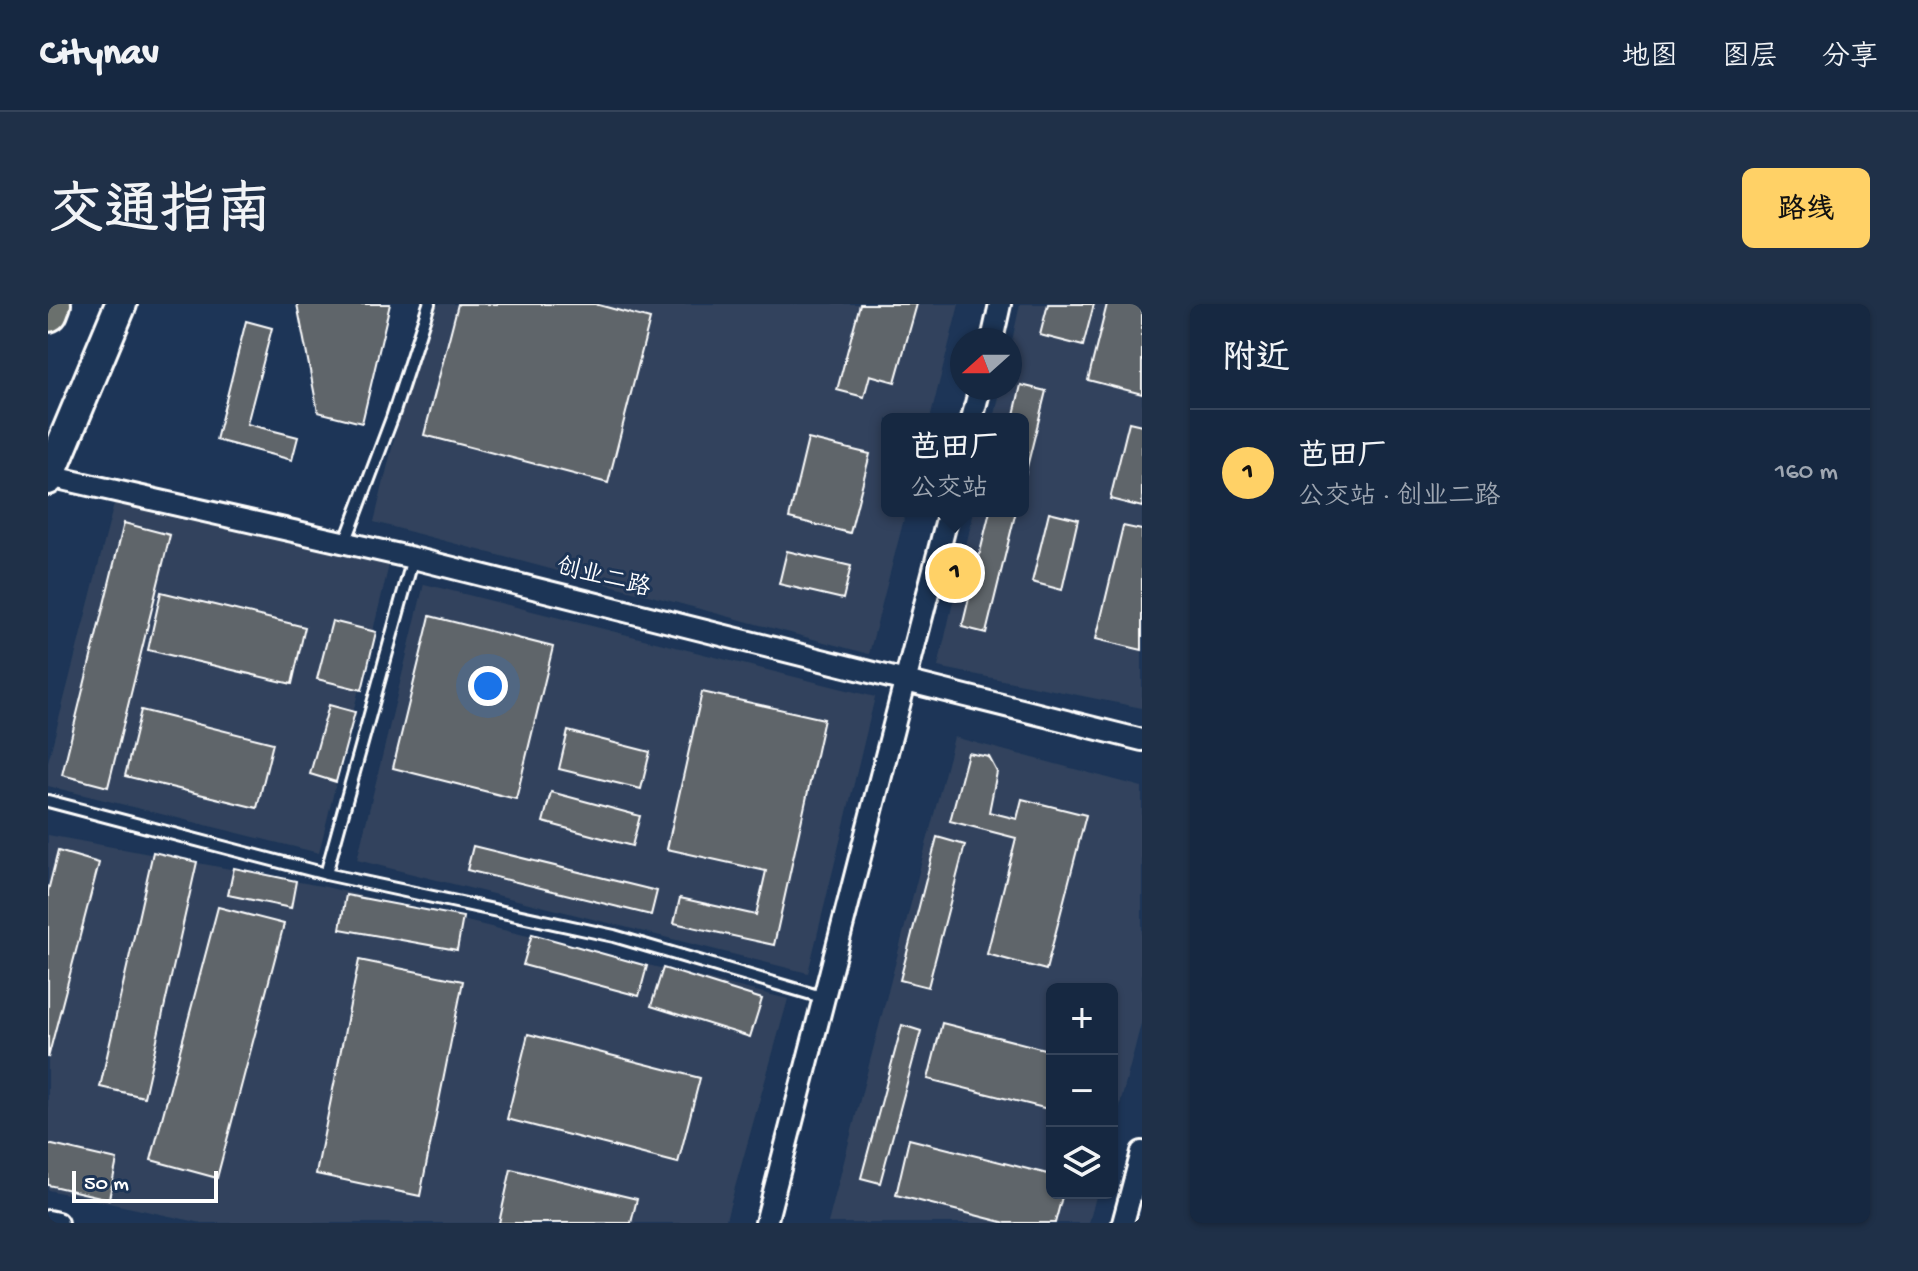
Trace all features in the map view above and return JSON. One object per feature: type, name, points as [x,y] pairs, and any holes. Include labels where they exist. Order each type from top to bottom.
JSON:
[{"type":"highway","points":[[48,312],[51,304]]},
{"type":"main road","points":[[49,477],[121,304]]},
{"type":"street","points":[[995,328],[1000,304]]},
{"type":"street","name":"创业二路","points":[[49,477],[413,558],[1142,740]]},
{"type":"street","points":[[766,1223],[948,517]]},
{"type":"street","points":[[1123,1223],[1142,1152]]},
{"type":"street","points":[[48,1221],[57,1223]]},
{"type":"lane","points":[[345,543],[392,418],[429,304]]},
{"type":"lane","points":[[326,874],[413,558]]},
{"type":"lane","points":[[48,801],[326,874],[614,936],[825,998]]},
{"type":"shaded area","points":[[427,304],[959,304],[953,328],[950,328],[950,340],[932,413],[881,413],[881,517],[904,517],[869,654],[374,522]]},
{"type":"shaded area","points":[[1020,304],[1142,304],[1142,708],[938,667],[973,517],[1029,517],[1029,413],[995,413],[998,400],[1022,400],[1022,328],[1015,328]]},
{"type":"shaded area","points":[[116,496],[389,565],[319,853],[48,786],[48,762]]},
{"type":"shaded area","points":[[424,584],[875,697],[808,973],[357,860]]},
{"type":"shaded area","points":[[954,737],[1142,787],[1142,1020],[1118,1113],[1118,983],[1046,983],[1046,1199],[1095,1199],[1089,1223],[828,1223]]},
{"type":"shaded area","points":[[48,835],[326,887],[788,999],[725,1223],[202,1223],[48,1190]]},
{"type":"building","points":[[297,304],[390,304],[362,423],[318,412]]},
{"type":"building","points":[[458,304],[595,304],[650,319],[608,483],[424,435]]},
{"type":"building","points":[[860,304],[917,304],[895,382],[870,375],[864,397],[837,390]]},
{"type":"building","points":[[1048,304],[1094,304],[1083,346],[1040,335]]},
{"type":"building","points":[[1107,304],[1142,304],[1142,394],[1088,380]]},
{"type":"building","points":[[246,321],[272,328],[247,424],[298,437],[292,460],[216,440]]},
{"type":"building","points":[[1022,385],[1046,391],[1029,459],[1029,413],[1014,413],[1017,400],[1022,400]]},
{"type":"building","points":[[1129,422],[1142,425],[1142,507],[1110,499]]},
{"type":"building","points":[[808,439],[870,454],[850,533],[789,518]]},
{"type":"building","points":[[1049,512],[1078,519],[1062,590],[1032,582]]},
{"type":"building","points":[[989,517],[1015,517],[986,633],[962,627]]},
{"type":"building","points":[[124,523],[170,535],[108,787],[62,775]]},
{"type":"building","points":[[1123,526],[1142,530],[1142,650],[1096,639]]},
{"type":"building","points":[[787,551],[851,566],[843,599],[779,584]]},
{"type":"building","points":[[161,592],[305,627],[292,684],[148,650]]},
{"type":"building","points":[[430,616],[553,647],[516,799],[393,768]]},
{"type":"building","points":[[332,621],[376,632],[362,690],[317,679]]},
{"type":"building","points":[[702,692],[824,719],[774,945],[674,923],[680,898],[756,915],[766,871],[667,849]]},
{"type":"building","points":[[329,705],[355,712],[336,782],[310,774]]},
{"type":"building","points":[[141,710],[273,743],[257,808],[125,776]]},
{"type":"building","points":[[568,731],[650,752],[641,789],[559,769]]},
{"type":"building","points":[[968,753],[989,757],[997,772],[989,812],[1017,819],[1022,799],[1086,815],[1046,970],[987,954],[1016,838],[950,821]]},
{"type":"building","points":[[551,792],[640,816],[632,846],[543,822]]},
{"type":"building","points":[[937,837],[965,845],[928,987],[900,980]]},
{"type":"building","points":[[473,846],[657,891],[651,915],[467,870]]},
{"type":"building","points":[[58,851],[99,863],[48,1058],[48,891]]},
{"type":"building","points":[[153,852],[197,862],[144,1097],[100,1087]]},
{"type":"building","points":[[234,868],[296,881],[291,908],[228,895]]},
{"type":"building","points":[[346,895],[463,917],[457,950],[340,929]]},
{"type":"building","points":[[218,907],[284,924],[217,1178],[151,1160]]},
{"type":"building","points":[[532,934],[647,966],[639,996],[523,965]]},
{"type":"building","points":[[359,960],[463,981],[420,1196],[316,1174]]},
{"type":"building","points":[[663,968],[762,999],[750,1037],[651,1006]]},
{"type":"building","points":[[942,1023],[1046,1049],[1046,1108],[928,1079]]},
{"type":"building","points":[[902,1025],[921,1031],[880,1183],[861,1178]]},
{"type":"building","points":[[528,1034],[700,1078],[678,1163],[507,1119]]},
{"type":"building","points":[[909,1139],[1046,1173],[1046,1199],[1061,1199],[1055,1223],[1006,1223],[896,1195]]},
{"type":"building","points":[[48,1144],[117,1160],[109,1199],[48,1185]]},
{"type":"building","points":[[511,1169],[637,1199],[631,1223],[499,1223]]},
{"type":"place","name":"芭田厂","points":[[955,573]]}]
